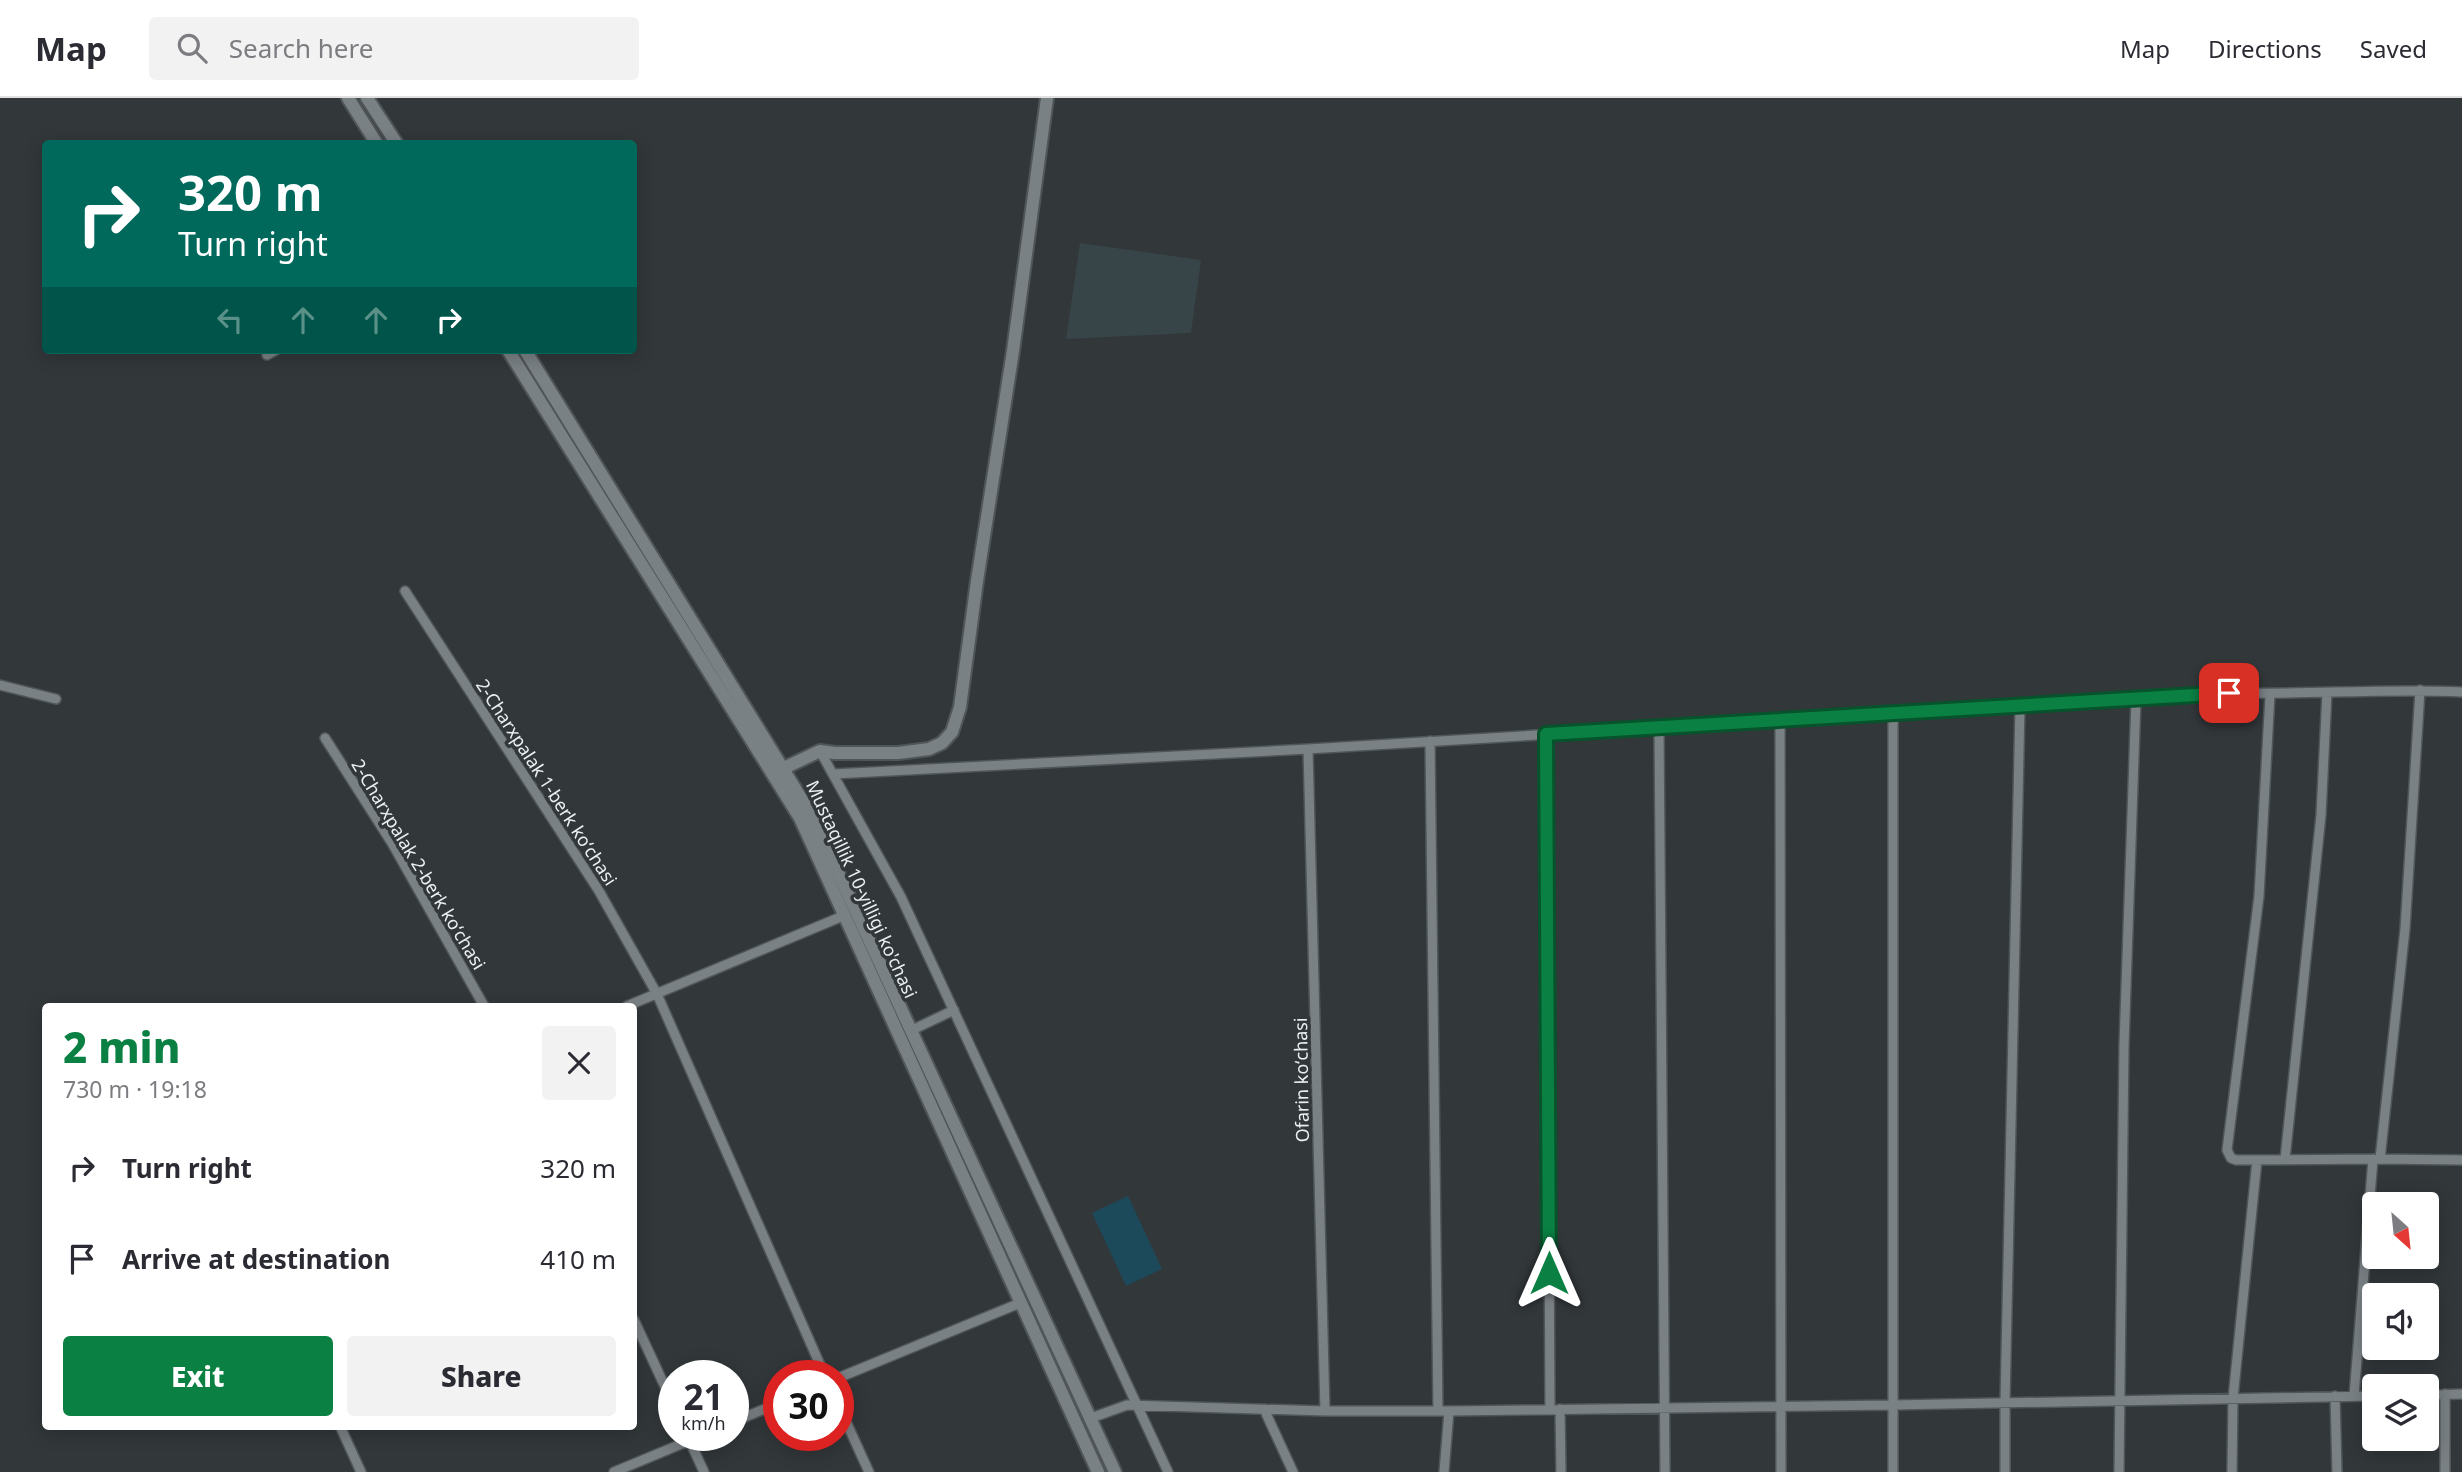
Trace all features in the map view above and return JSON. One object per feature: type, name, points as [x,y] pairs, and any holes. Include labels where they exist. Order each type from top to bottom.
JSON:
[{"type":"main road","points":[[348,98],[374,140]]},
{"type":"main road","points":[[367,98],[394,140]]},
{"type":"main road","points":[[784,768],[820,751],[909,752],[929,749],[942,743],[952,732],[960,707],[1013,351],[1046,98]]},
{"type":"main road","name":"Mustaqillik 10-yilligi ko'chasi","points":[[510,354],[800,818],[1098,1472]]},
{"type":"main road","name":"Mustaqillik 10-yilligi ko'chasi","points":[[527,354],[812,816],[916,1028],[1115,1472]]},
{"type":"street","name":"2-Charxpalak 1-berk koʻchasi","points":[[405,591],[599,891],[657,994],[818,1360]]},
{"type":"street","points":[[0,685],[56,699]]},
{"type":"street","points":[[833,774],[1308,749],[2229,693],[2420,690],[2462,692]]},
{"type":"street","points":[[2354,1396],[2376,1159],[2405,929],[2420,690]]},
{"type":"street","points":[[2285,1159],[2321,815],[2327,693]]},
{"type":"street","points":[[2270,694],[2259,896],[2228,1153],[2236,1160],[2462,1160]]},
{"type":"street","points":[[2119,1472],[2124,1045],[2136,699]]},
{"type":"street","points":[[2005,1472],[2020,705]]},
{"type":"street","points":[[1893,713],[1893,1472]]},
{"type":"street","points":[[1780,720],[1781,1472]]},
{"type":"street","points":[[1659,728],[1665,1472]]},
{"type":"street","points":[[1546,734],[1555,1408],[1561,1472]]},
{"type":"street","name":"2-Charxpalak 2-berk koʻchasi","points":[[325,738],[392,842],[482,1003]]},
{"type":"street","points":[[1430,741],[1444,1472]]},
{"type":"street","name":"Ofarin koʻchasi","points":[[1308,749],[1325,1411]]},
{"type":"street","points":[[820,751],[901,897],[1168,1472]]},
{"type":"street","points":[[634,1003],[843,916]]},
{"type":"street","points":[[916,1028],[954,1010]]},
{"type":"street","points":[[2232,1472],[2232,1398],[2257,1160]]},
{"type":"street","points":[[854,1371],[1020,1303]]},
{"type":"street","points":[[637,1326],[658,1372]]},
{"type":"street","points":[[2439,1394],[2462,1394]]},
{"type":"street","points":[[2445,1394],[2445,1472]]},
{"type":"street","points":[[2335,1396],[2337,1472]]},
{"type":"street","points":[[1091,1418],[1128,1405],[1325,1411],[1443,1411],[2362,1396]]},
{"type":"street","points":[[1264,1409],[1293,1472]]},
{"type":"street","points":[[342,1430],[361,1472]]},
{"type":"street","points":[[854,1439],[869,1472]]},
{"type":"street","points":[[614,1472],[660,1451]]},
{"type":"street","points":[[695,1451],[704,1472]]},
{"type":"shaded area","points":[[1080,243],[1201,260],[1191,333],[1066,339]]},
{"type":"shaded area","points":[[1128,1196],[1162,1269],[1126,1286],[1092,1213]]},
{"type":"route","points":[[1549,1273],[1546,734],[2229,693]]}]
